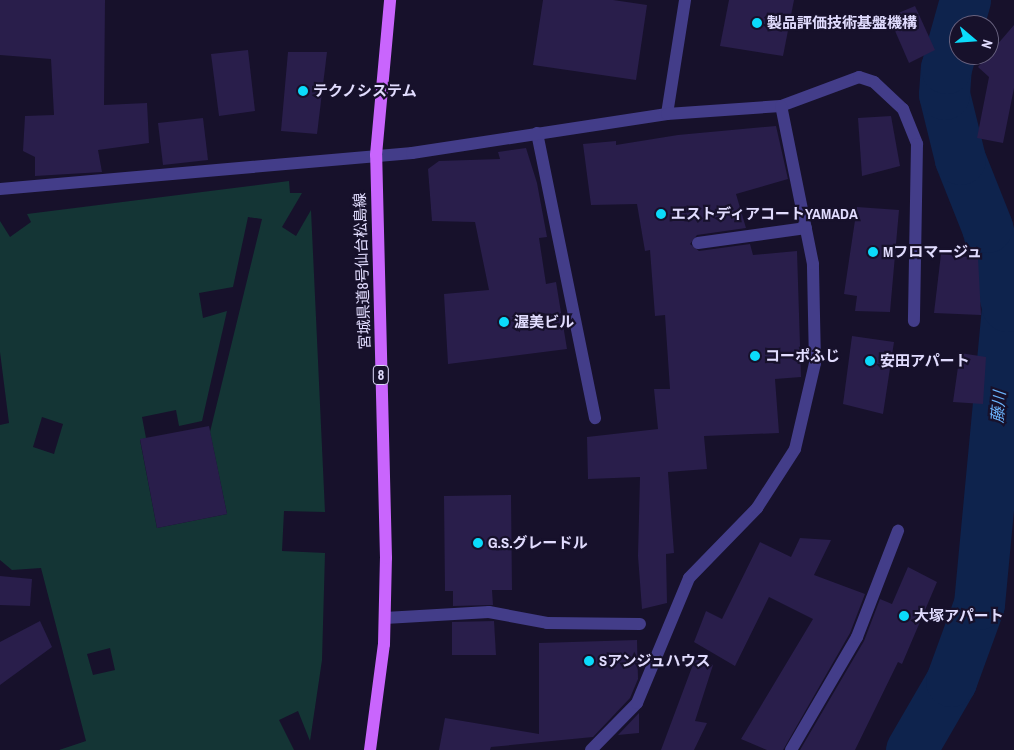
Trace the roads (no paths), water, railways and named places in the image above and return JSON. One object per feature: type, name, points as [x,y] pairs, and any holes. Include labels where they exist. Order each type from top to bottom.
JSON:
[{"type":"main road","name":"宮城県道8号仙台松島線","points":[[370,750],[380,693],[385,618],[376,155],[390,0]]},
{"type":"street","points":[[667,114],[685,0]]},
{"type":"street","points":[[0,189],[412,153],[667,114],[780,106],[859,77],[874,82],[903,110],[917,144],[914,322]]},
{"type":"street","points":[[591,750],[637,703],[689,578],[757,508],[795,449],[815,363],[813,264],[780,106]]},
{"type":"street","points":[[537,133],[594,418]]},
{"type":"street","points":[[698,243],[806,228]]},
{"type":"street","points":[[791,750],[857,637],[898,531]]},
{"type":"street","points":[[385,618],[489,612],[547,623],[640,624]]},
{"type":"waterway","name":"藤川","points":[[911,750],[951,681],[979,604],[1007,306],[987,227],[960,159],[944,94],[946,68],[965,0]]},
{"type":"place","name":"製品評価技術基盤機構","points":[[757,23]]},
{"type":"place","name":"テクノシステム","points":[[303,91]]},
{"type":"place","name":"エストディアコートYAMADA","points":[[661,214]]},
{"type":"place","name":"Mフロマージュ","points":[[873,252]]},
{"type":"place","name":"渥美ビル","points":[[504,322]]},
{"type":"place","name":"コーポふじ","points":[[755,356]]},
{"type":"place","name":"安田アパート","points":[[870,361]]},
{"type":"place","name":"G.S.グレードル","points":[[478,543]]},
{"type":"place","name":"大塚アパート","points":[[904,616]]},
{"type":"place","name":"Sアンジュハウス","points":[[589,661]]}]
